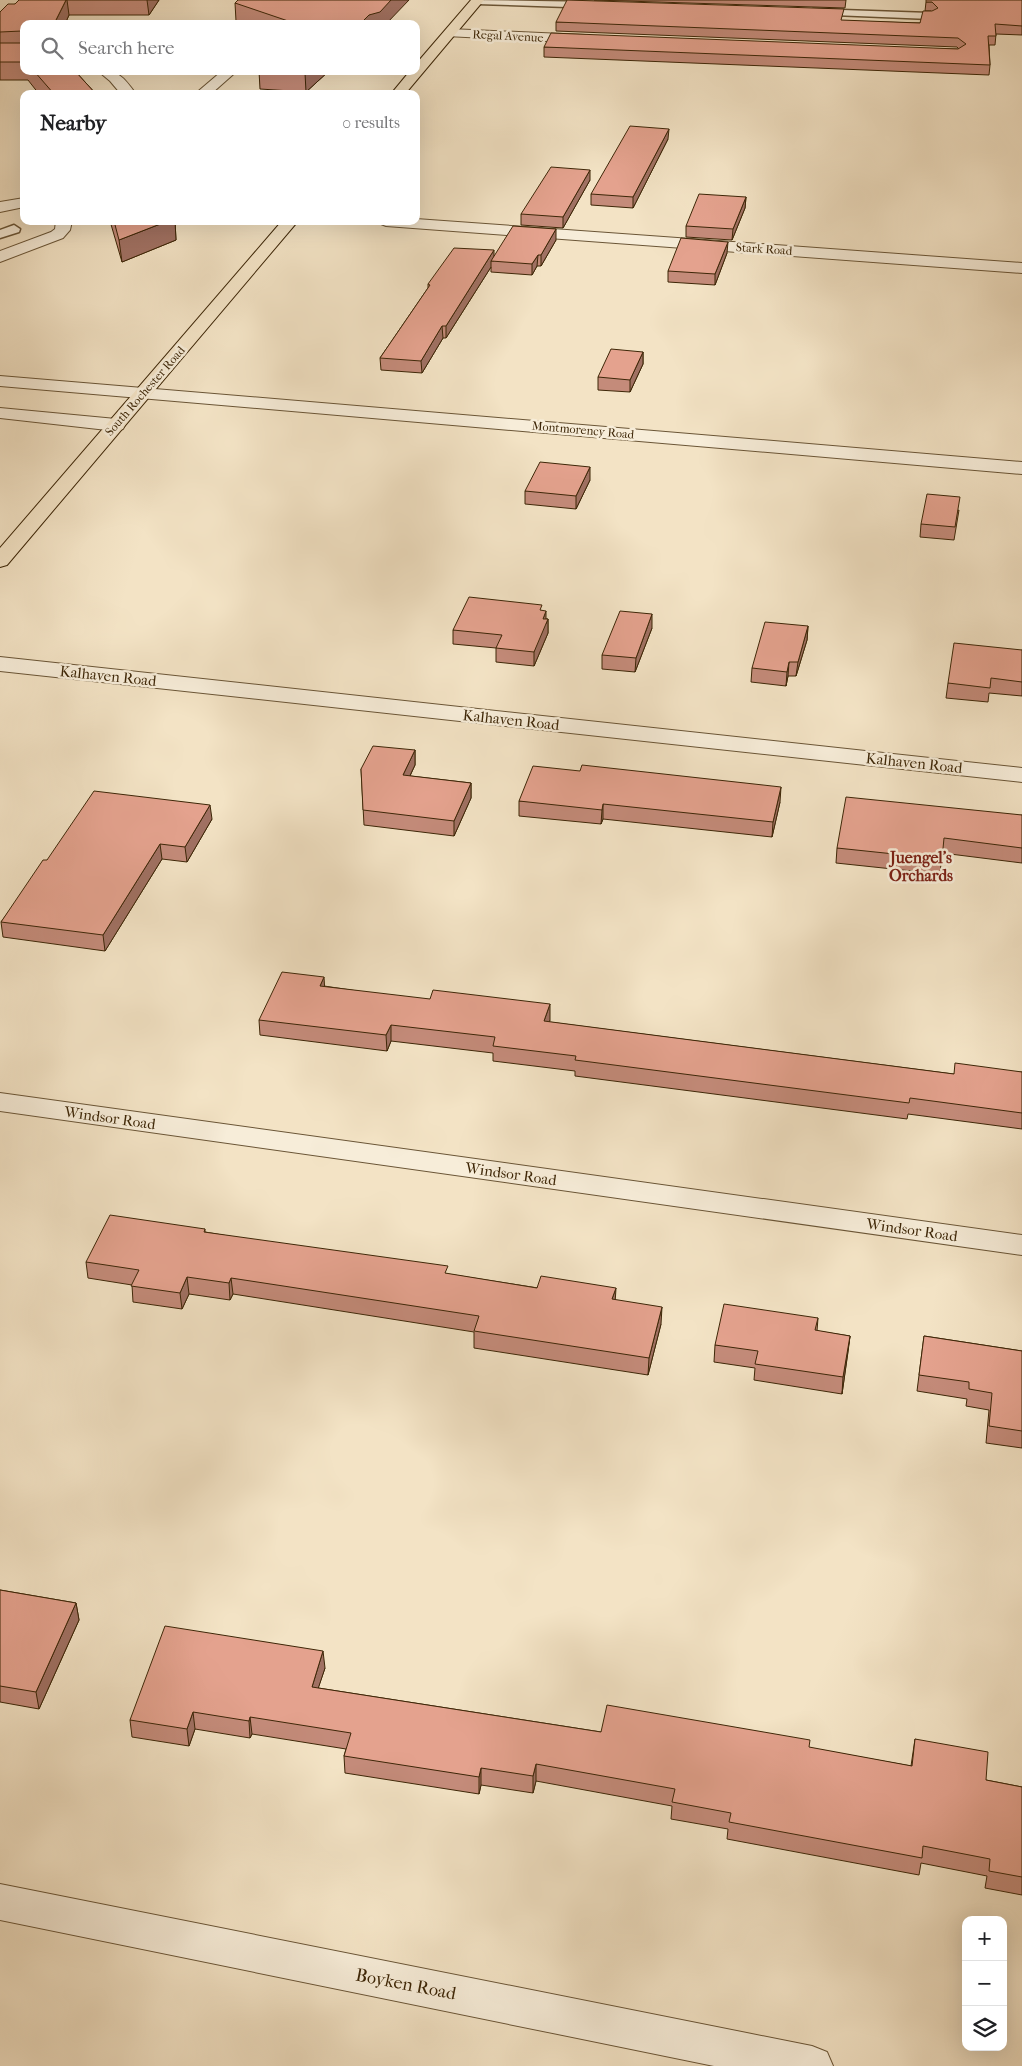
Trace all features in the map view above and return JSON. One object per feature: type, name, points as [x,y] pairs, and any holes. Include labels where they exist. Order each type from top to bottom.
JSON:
[{"type":"main road","points":[[420,68],[477,0]]},
{"type":"main road","points":[[401,90],[414,75]]},
{"type":"main road","name":"South Rochester Road","points":[[0,561],[287,225]]},
{"type":"street","name":"Regal Avenue","points":[[450,33],[602,40]]},
{"type":"street","points":[[110,75],[126,90]]},
{"type":"street","points":[[207,90],[226,75]]},
{"type":"street","points":[[0,207],[20,203]]},
{"type":"street","name":"Stark Road","points":[[420,224],[1022,268]]},
{"type":"street","points":[[0,257],[57,235],[62,230],[63,225]]},
{"type":"street","name":"Montmorency Road","points":[[0,381],[1022,468]]},
{"type":"street","points":[[0,413],[116,425]]},
{"type":"street","name":"Kalhaven Road","points":[[0,664],[1022,775]]},
{"type":"street","name":"Windsor Road","points":[[0,1102],[1022,1245]]},
{"type":"street","name":"Boyken Road","points":[[0,1902],[812,2066]]},
{"type":"lane","points":[[477,0],[605,5]]},
{"type":"lane","points":[[806,12],[930,16]]},
{"type":"lane","points":[[0,234],[14,229]]},
{"type":"building","points":[[19,0],[66,0],[56,20],[20,20],[20,31],[0,32],[0,12],[8,4],[15,4]]},
{"type":"building","points":[[238,0],[391,0],[380,12],[369,15],[364,20],[285,20],[235,3]]},
{"type":"building","points":[[567,0],[844,9],[841,20],[920,23],[923,11],[932,11],[938,8],[932,2],[926,2],[926,0],[1022,0],[1022,26],[995,24],[996,36],[988,36],[990,65],[544,47],[551,33],[958,49],[966,44],[958,38],[556,22]]},
{"type":"building","points":[[0,43],[20,43],[20,62],[0,62]]},
{"type":"building","points":[[37,75],[79,75],[92,90],[51,90]]},
{"type":"building","points":[[630,126],[669,129],[633,197],[591,194]]},
{"type":"building","points":[[551,167],[590,170],[563,217],[521,214]]},
{"type":"building","points":[[699,194],[746,197],[733,229],[686,226]]},
{"type":"building","points":[[115,225],[158,225],[119,240]]},
{"type":"building","points":[[513,226],[556,229],[541,255],[538,255],[532,264],[491,261]]},
{"type":"building","points":[[681,238],[728,242],[715,274],[668,271]]},
{"type":"building","points":[[454,248],[494,250],[446,326],[442,326],[421,361],[380,358],[430,285],[428,284]]},
{"type":"building","points":[[611,349],[643,352],[630,380],[598,377]]},
{"type":"building","points":[[540,462],[590,467],[576,496],[525,491]]},
{"type":"building","points":[[927,494],[960,497],[955,527],[921,524]]},
{"type":"building","points":[[469,597],[542,605],[540,610],[546,611],[543,619],[548,619],[534,652],[496,648],[502,635],[453,630]]},
{"type":"building","points":[[620,611],[652,614],[636,658],[602,655]]},
{"type":"building","points":[[765,622],[808,626],[798,662],[789,662],[787,672],[752,668]]},
{"type":"building","points":[[954,643],[1022,650],[1022,682],[991,678],[990,688],[948,683]]},
{"type":"building","points":[[373,746],[415,750],[403,775],[471,783],[454,821],[363,810],[361,769]]},
{"type":"building","points":[[582,765],[781,787],[773,822],[603,804],[602,810],[519,801],[533,766],[580,771]]},
{"type":"building","points":[[94,791],[210,805],[185,847],[160,844],[103,935],[1,922],[43,860],[47,860]]},
{"type":"building","points":[[846,797],[1022,815],[1022,848],[944,838],[942,859],[837,848]]},
{"type":"building","points":[[282,972],[324,977],[320,986],[430,999],[433,990],[550,1004],[544,1021],[954,1074],[955,1063],[1022,1072],[1022,1113],[910,1098],[909,1103],[575,1060],[576,1056],[493,1046],[495,1037],[391,1025],[386,1035],[259,1020]]},
{"type":"building","points":[[110,1215],[205,1229],[204,1232],[448,1266],[445,1273],[537,1288],[541,1276],[616,1288],[612,1299],[662,1307],[649,1358],[474,1331],[479,1316],[231,1278],[229,1283],[187,1277],[180,1293],[131,1286],[139,1270],[86,1262]]},
{"type":"building","points":[[724,1304],[818,1318],[815,1330],[850,1336],[843,1377],[755,1364],[758,1351],[715,1345]]},
{"type":"building","points":[[924,1336],[1022,1351],[1022,1431],[989,1426],[992,1393],[969,1389],[969,1382],[919,1375]]},
{"type":"building","points":[[0,1590],[76,1603],[36,1692],[0,1686]]},
{"type":"building","points":[[165,1626],[323,1651],[312,1687],[601,1732],[607,1705],[810,1740],[809,1747],[912,1766],[915,1739],[988,1752],[986,1780],[1022,1787],[1022,1877],[989,1871],[990,1859],[923,1846],[922,1858],[729,1822],[731,1813],[672,1802],[675,1789],[536,1764],[533,1776],[481,1768],[479,1777],[344,1756],[351,1733],[250,1717],[249,1721],[193,1712],[187,1729],[130,1720]]},
{"type":"district","name":"Juengel's Orchards","points":[[921,866]]}]
